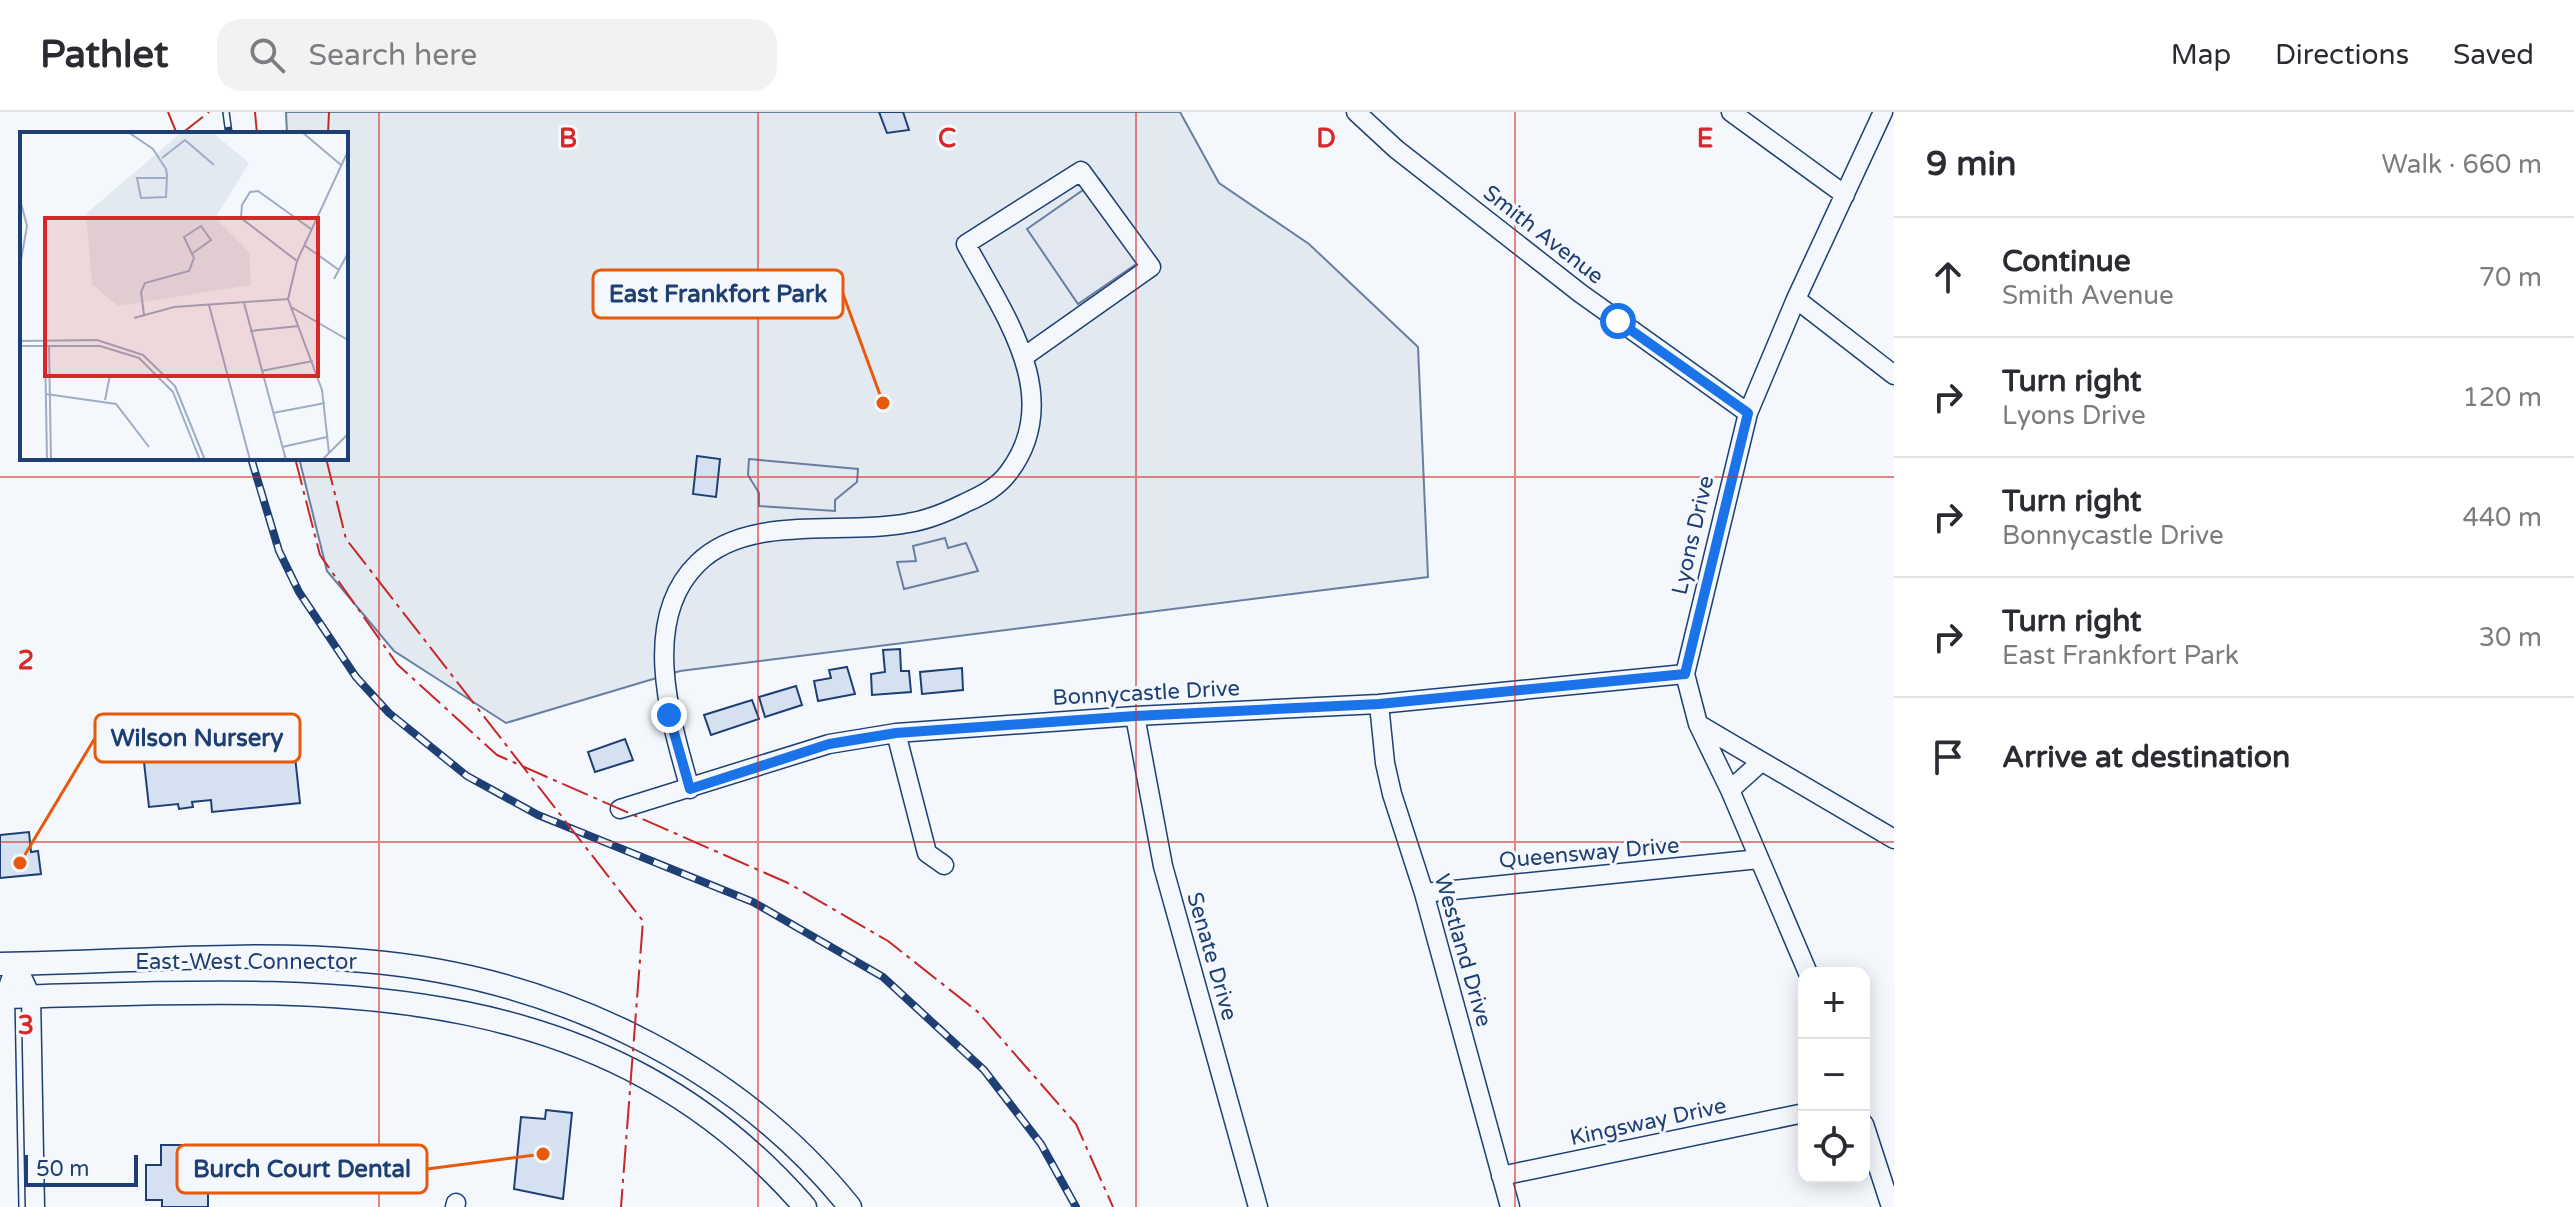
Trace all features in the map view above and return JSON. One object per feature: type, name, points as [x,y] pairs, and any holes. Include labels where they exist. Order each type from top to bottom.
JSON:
[{"type":"main road","name":"East-West Connector","points":[[8,964],[254,957],[365,961],[434,970],[528,992],[629,1033],[722,1088],[804,1156],[850,1207]]},
{"type":"main road","name":"East-West Connector","points":[[2,996],[332,994],[430,1004],[479,1014],[571,1044],[655,1085],[732,1138],[805,1207]]},
{"type":"street","name":"Smith Avenue","points":[[1356,112],[1396,149],[1568,284],[1748,413]]},
{"type":"street","points":[[1731,112],[1845,195]]},
{"type":"street","name":"Lyons Drive","points":[[1805,967],[1730,790],[1698,724],[1685,674],[1748,413],[1796,299],[1883,112]]},
{"type":"street","points":[[690,789],[669,715],[665,681],[666,627],[679,593],[697,563],[748,534],[907,524],[945,513],[1000,483],[1027,439],[1033,415],[1025,356],[966,244],[1081,171],[1151,267],[1025,356]]},
{"type":"street","points":[[1796,299],[1894,375]]},
{"type":"street","name":"Bonnycastle Drive","points":[[620,809],[829,744],[896,733],[1135,716],[1379,704],[1685,674]]},
{"type":"street","name":"Westland Drive","points":[[1379,704],[1389,779],[1424,893],[1510,1207]]},
{"type":"street","name":"Senate Drive","points":[[1135,716],[1163,866],[1258,1207]]},
{"type":"street","points":[[1698,724],[1894,839]]},
{"type":"street","points":[[896,733],[927,853],[944,865]]},
{"type":"street","points":[[1730,790],[1761,762]]},
{"type":"street","name":"Queensway Drive","points":[[1424,893],[1759,859]]},
{"type":"street","points":[[8,964],[31,996],[35,1207]]},
{"type":"street","points":[[8,964],[2,996],[9,1207]]},
{"type":"street","name":"Kingsway Drive","points":[[1501,1176],[1798,1114]]},
{"type":"street","points":[[1870,1142],[1891,1207]]},
{"type":"shaded area","points":[[286,112],[1180,112],[1219,183],[1309,244],[1418,347],[1428,577],[680,671],[506,723],[394,651],[327,571],[299,460],[348,460],[348,132],[287,132]]},
{"type":"shaded area","points":[[1099,179],[1151,254],[1078,304],[1027,229]]},
{"type":"shaded area","points":[[749,459],[858,469],[857,482],[835,500],[835,511],[759,506],[759,493],[748,475]]},
{"type":"shaded area","points":[[945,538],[948,548],[966,543],[978,571],[904,589],[897,562],[916,561],[913,546]]},
{"type":"building","points":[[879,112],[903,112],[909,130],[887,133]]},
{"type":"building","points":[[697,456],[720,459],[716,497],[693,494]]},
{"type":"building","points":[[900,649],[901,671],[909,671],[911,692],[872,695],[871,674],[885,672],[883,650]]},
{"type":"building","points":[[847,667],[855,694],[818,701],[814,681],[831,678],[829,670]]},
{"type":"building","points":[[962,668],[963,690],[922,694],[920,672]]},
{"type":"building","points":[[796,686],[802,705],[765,717],[759,697]]},
{"type":"building","points":[[752,700],[759,719],[711,735],[704,715]]},
{"type":"building","points":[[292,728],[300,803],[212,812],[211,800],[192,802],[193,807],[179,809],[178,804],[149,807],[141,735],[203,729],[204,738]]},
{"type":"building","points":[[625,739],[633,760],[595,772],[588,752]]},
{"type":"building","points":[[29,832],[31,852],[38,851],[41,874],[0,878],[0,835]]},
{"type":"building","points":[[546,1110],[572,1113],[563,1199],[514,1189],[521,1117],[545,1119]]},
{"type":"building","points":[[161,1145],[208,1145],[208,1167],[258,1166],[258,1192],[208,1193],[208,1207],[162,1207],[162,1200],[146,1200],[146,1165],[161,1165]]},
{"type":"railway","points":[[226,112],[229,132]]},
{"type":"railway","points":[[252,460],[279,551],[299,592],[356,677],[389,713],[467,776],[538,815],[753,902],[883,977],[984,1070],[1041,1144],[1076,1207]]},
{"type":"power","points":[[168,112],[176,132]]},
{"type":"power","points":[[184,132],[209,112]]},
{"type":"power","points":[[255,112],[257,132]]},
{"type":"power","points":[[328,132],[329,112]]},
{"type":"power","points":[[296,460],[320,555],[397,664],[497,755],[788,883],[888,941],[978,1012],[1076,1124],[1113,1207]]},
{"type":"power","points":[[326,460],[346,539],[643,921],[621,1207]]},
{"type":"place","name":"East Frankfort Park","points":[[883,403]]},
{"type":"place","name":"Wilson Nursery","points":[[20,863]]},
{"type":"place","name":"Burch Court Dental","points":[[543,1154]]},
{"type":"route","points":[[669,715],[690,789],[829,744],[896,733],[1135,716],[1379,704],[1570,688],[1685,674],[1748,413],[1618,321]]}]
